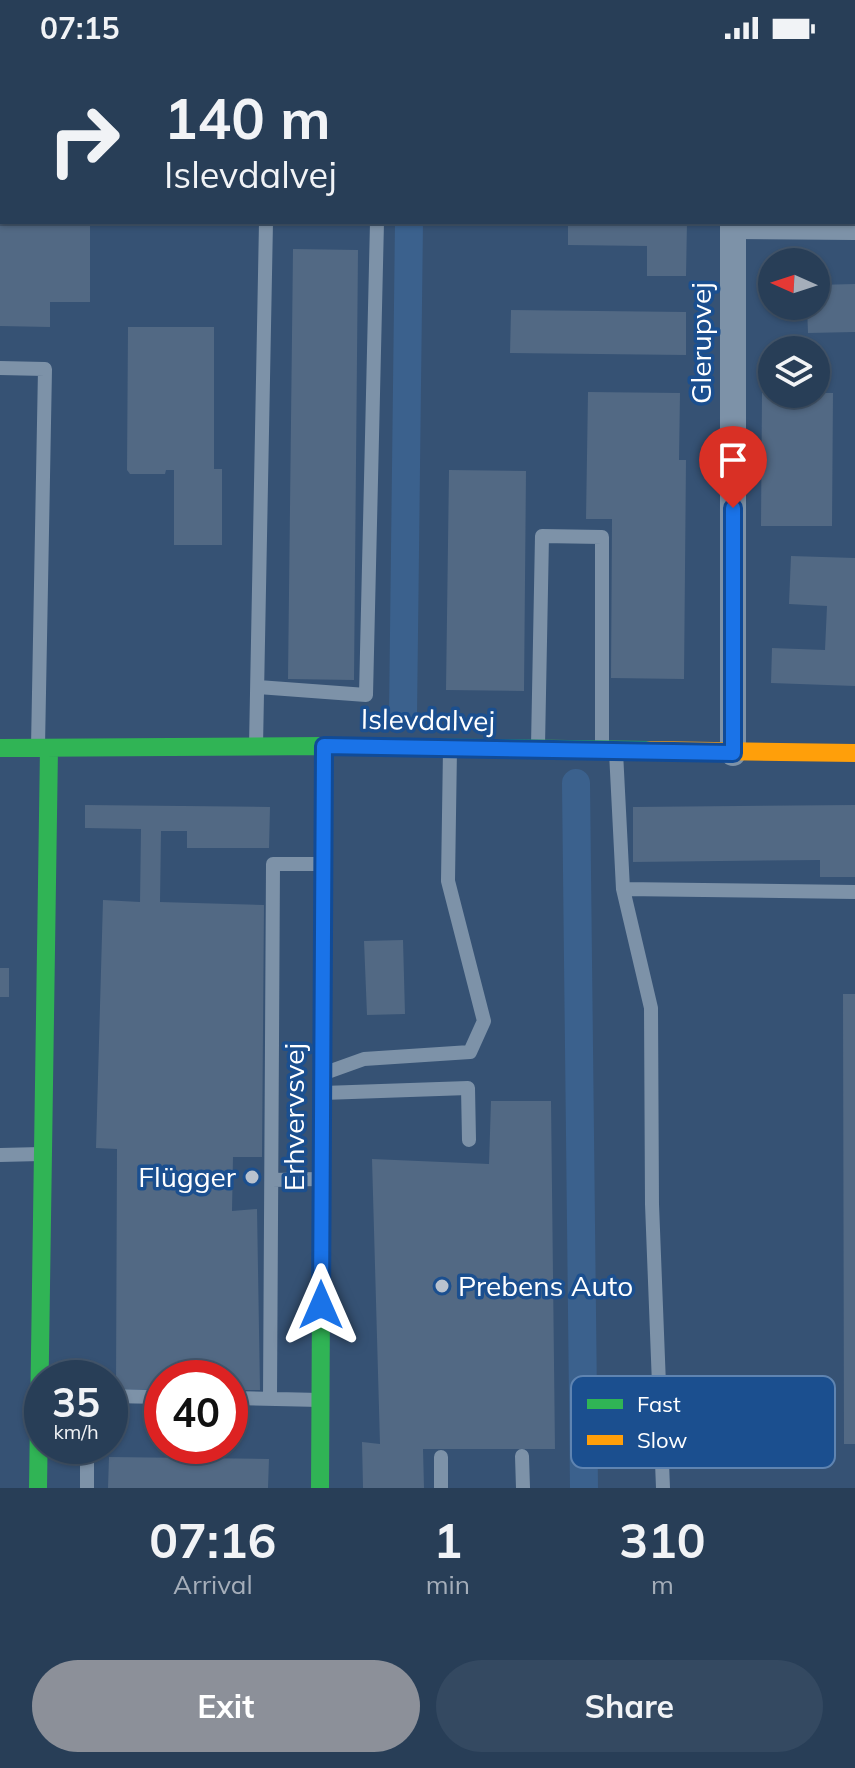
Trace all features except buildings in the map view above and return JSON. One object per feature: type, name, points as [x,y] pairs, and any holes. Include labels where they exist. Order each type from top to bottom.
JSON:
[{"type":"street","name":"Glerupvej","points":[[733,227],[733,753]]},
{"type":"street","name":"Islevdalvej","points":[[0,748],[324,746],[855,753]]},
{"type":"street","name":"Erhvervsvej","points":[[320,1488],[324,746]]},
{"type":"street","points":[[41,1360],[44,748]]},
{"type":"street","points":[[38,1488],[39,1464]]},
{"type":"lane","points":[[256,747],[266,224]]},
{"type":"lane","points":[[258,687],[366,695],[377,224]]},
{"type":"lane","points":[[733,227],[855,233]]},
{"type":"lane","points":[[0,368],[45,369],[38,715],[44,748]]},
{"type":"lane","points":[[538,750],[542,536],[602,537],[609,751],[623,889],[651,1008],[652,1204],[659,1376]]},
{"type":"lane","points":[[323,1083],[364,1059],[470,1052],[484,1021],[448,881],[450,748]]},
{"type":"lane","points":[[270,1399],[273,864],[324,864]]},
{"type":"lane","points":[[623,889],[855,892]]},
{"type":"lane","points":[[323,1083],[468,1088],[469,1140]]},
{"type":"lane","points":[[0,1156],[42,1154]]},
{"type":"lane","points":[[272,1180],[322,1179]]},
{"type":"lane","points":[[248,1398],[321,1400]]},
{"type":"lane","points":[[522,1456],[523,1488]]},
{"type":"lane","points":[[441,1457],[441,1488]]},
{"type":"lane","points":[[87,1464],[87,1488]]},
{"type":"lane","points":[[662,1468],[663,1488]]},
{"type":"waterway","points":[[403,715],[409,224]]},
{"type":"waterway","points":[[576,783],[583,1376]]},
{"type":"waterway","points":[[584,1468],[584,1488]]},
{"type":"traffic: fast","points":[[0,748],[324,746],[650,750]]},
{"type":"traffic: fast","points":[[320,1488],[324,746]]},
{"type":"traffic: fast","points":[[38,1488],[49,748]]},
{"type":"traffic: slow","points":[[650,750],[855,753]]},
{"type":"place","name":"Flügger","points":[[252,1177]]},
{"type":"place","name":"Prebens Auto","points":[[442,1286]]},
{"type":"route","points":[[321,1305],[324,746],[733,753],[733,508]]}]
